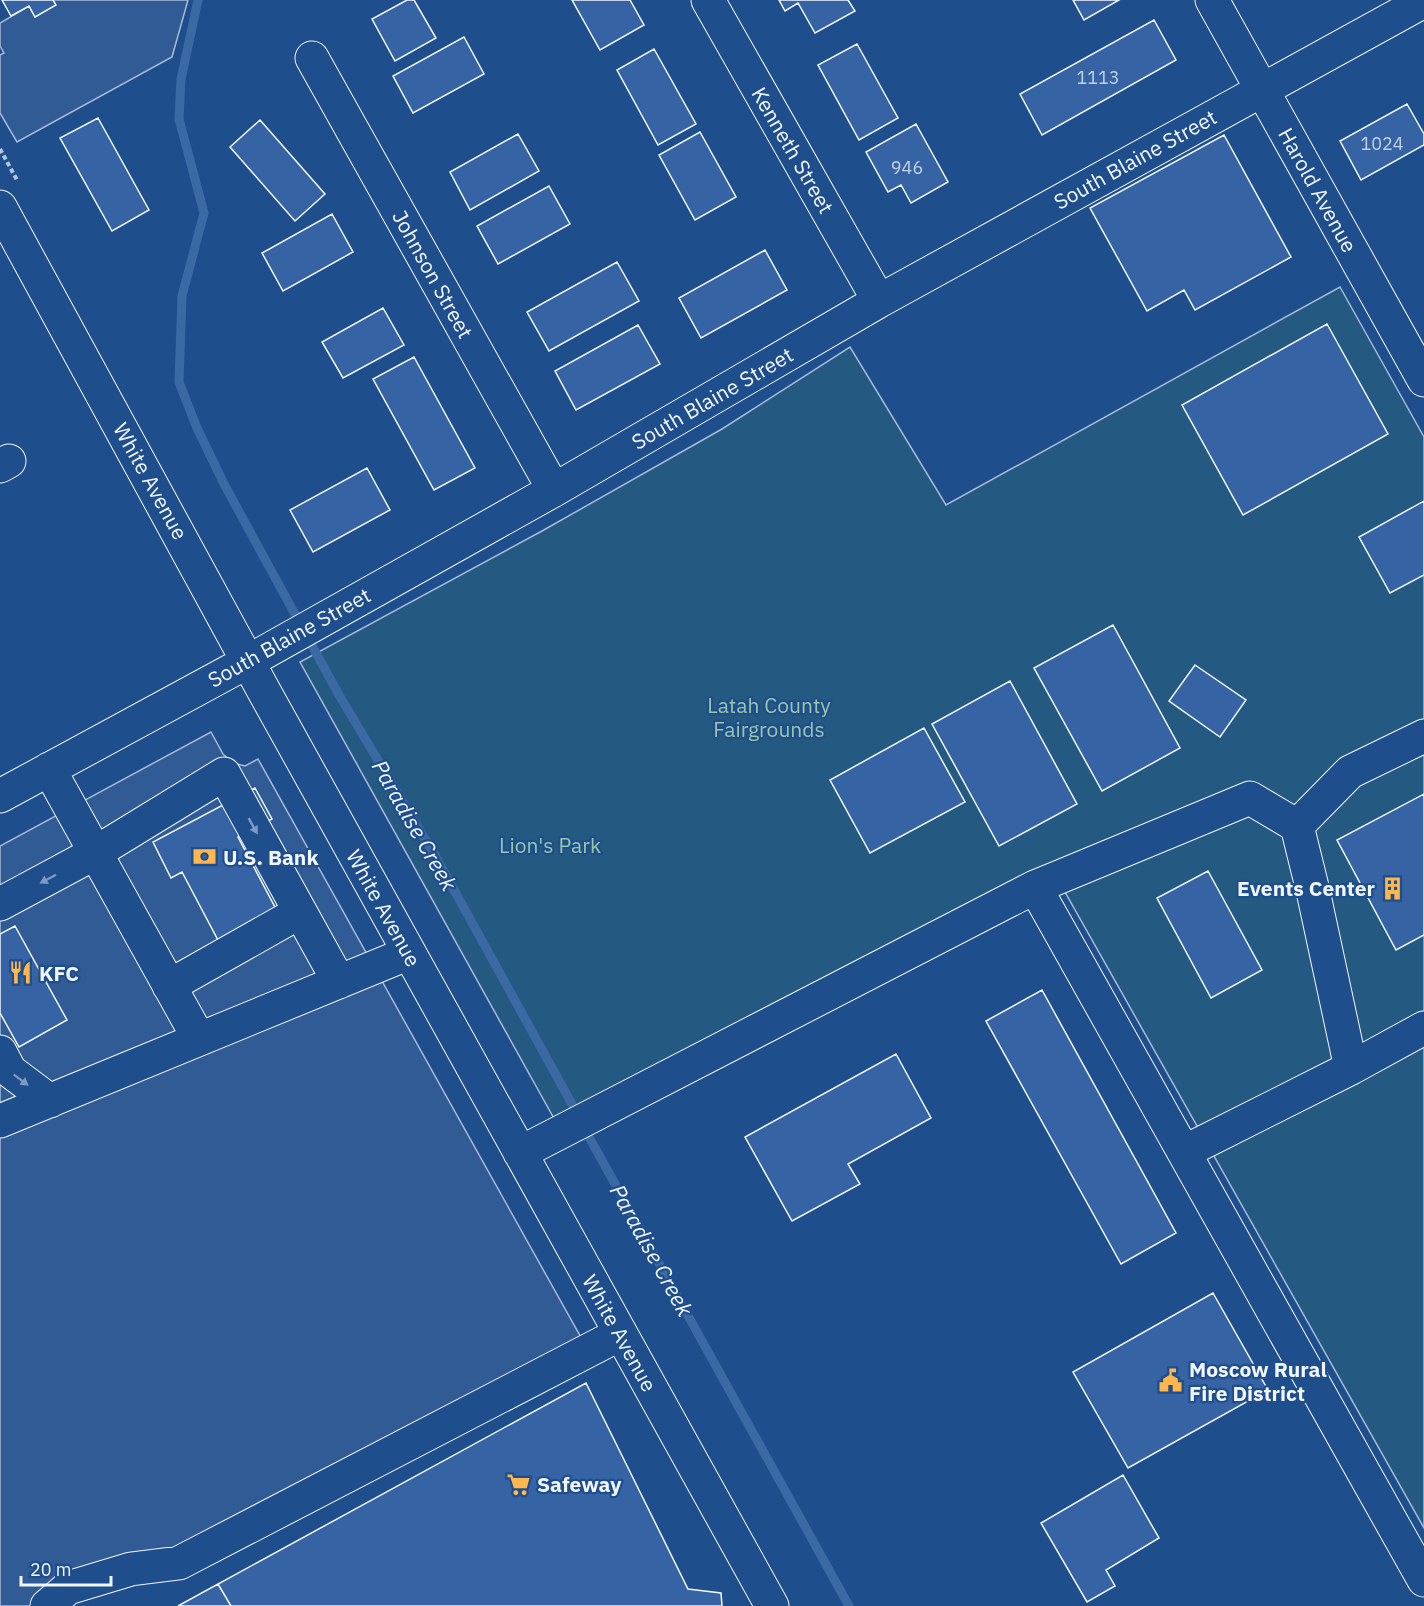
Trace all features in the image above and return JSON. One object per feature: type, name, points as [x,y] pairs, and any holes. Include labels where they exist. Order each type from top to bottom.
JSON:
[{"type":"street","name":"Kenneth Street","points":[[708,0],[879,301]]},
{"type":"street","name":"Harold Avenue","points":[[1212,0],[1424,380]]},
{"type":"street","name":"South Blaine Street","points":[[0,796],[259,655],[554,490],[879,301],[1424,1]]},
{"type":"street","name":"Johnson Street","points":[[312,58],[554,490]]},
{"type":"street","name":"White Avenue","points":[[0,207],[259,655],[409,953],[534,1145],[620,1334],[772,1606]]},
{"type":"street","points":[[1297,826],[1350,771],[1424,736]]},
{"type":"street","points":[[49,769],[199,1040]]},
{"type":"street","points":[[0,904],[95,853],[224,774],[339,982]]},
{"type":"street","points":[[534,1145],[1035,887],[1250,798],[1297,826],[1351,1068]]},
{"type":"street","points":[[1035,887],[1424,1580]]},
{"type":"street","points":[[169,986],[300,912]]},
{"type":"street","points":[[0,1121],[409,953]]},
{"type":"street","points":[[1184,1152],[1351,1068],[1424,1028]]},
{"type":"street","points":[[0,1052],[10,1071],[50,1101]]},
{"type":"street","points":[[47,1606],[68,1588],[131,1569],[179,1563],[620,1334]]},
{"type":"green space","name":"Latah County Fairgrounds","points":[[1340,287],[1424,437],[1424,1528],[1057,878],[561,1131],[300,662],[542,531],[722,429],[850,347],[946,505]]},
{"type":"shaded area","points":[[53,0],[188,0],[172,57],[17,142],[0,113],[0,55],[4,53],[0,46],[0,23],[29,6],[35,17],[55,5]]},
{"type":"shaded area","points":[[211,732],[223,754],[233,763],[245,766],[258,759],[588,1350],[179,1563],[47,1606],[0,1606],[0,846]]},
{"type":"building","points":[[2,0],[53,0],[56,5],[35,17],[29,6],[11,16]]},
{"type":"building","points":[[407,0],[414,0],[436,38],[395,61],[372,19]]},
{"type":"building","points":[[572,0],[630,0],[644,25],[600,50]]},
{"type":"building","points":[[779,0],[848,0],[855,11],[815,33],[798,3],[785,11]]},
{"type":"building","points":[[1073,0],[1119,0],[1084,20]]},
{"type":"building","points":[[1154,20],[1176,60],[1042,135],[1020,94]]},
{"type":"building","points":[[464,37],[484,74],[413,113],[393,76]]},
{"type":"building","points":[[857,44],[898,118],[859,140],[818,65]]},
{"type":"building","points":[[654,49],[696,124],[658,145],[617,70]]},
{"type":"building","points":[[1407,104],[1424,134],[1424,145],[1361,180],[1340,141]]},
{"type":"building","points":[[98,118],[149,210],[112,231],[60,138]]},
{"type":"building","points":[[260,120],[325,194],[295,221],[230,147]]},
{"type":"building","points":[[916,124],[948,182],[911,203],[901,185],[888,192],[866,152]]},
{"type":"building","points":[[700,132],[736,197],[695,220],[659,155]]},
{"type":"building","points":[[518,134],[539,171],[470,210],[450,172]]},
{"type":"building","points":[[1224,135],[1291,257],[1195,310],[1184,290],[1147,311],[1090,208]]},
{"type":"building","points":[[549,186],[570,224],[498,264],[477,226]]},
{"type":"building","points":[[332,214],[353,252],[283,291],[262,253]]},
{"type":"building","points":[[765,250],[787,290],[701,338],[679,298]]},
{"type":"building","points":[[617,262],[639,301],[549,351],[527,312]]},
{"type":"building","points":[[383,308],[404,345],[343,378],[322,342]]},
{"type":"building","points":[[1327,324],[1388,434],[1243,515],[1182,405]]},
{"type":"building","points":[[638,325],[660,364],[576,410],[555,371]]},
{"type":"building","points":[[414,357],[475,468],[434,490],[373,379]]},
{"type":"building","points":[[367,468],[390,510],[313,552],[290,510]]},
{"type":"building","points":[[1424,501],[1424,575],[1390,593],[1359,537]]},
{"type":"building","points":[[1113,625],[1180,748],[1102,791],[1034,668]]},
{"type":"building","points":[[1195,665],[1246,700],[1220,737],[1169,701]]},
{"type":"building","points":[[1010,681],[1077,804],[999,846],[932,724]]},
{"type":"building","points":[[924,728],[965,802],[870,853],[830,780]]},
{"type":"building","name":"U.S. Bank","points":[[255,788],[272,819],[238,837],[277,911],[219,942],[182,872],[171,878],[153,842]]},
{"type":"building","name":"Events Center","points":[[1424,794],[1424,935],[1396,950],[1337,840]]},
{"type":"building","points":[[1208,871],[1262,970],[1211,998],[1157,898]]},
{"type":"building","name":"KFC","points":[[15,926],[67,1020],[19,1047],[0,1013],[0,934]]},
{"type":"building","points":[[1042,990],[1176,1233],[1121,1264],[986,1021]]},
{"type":"building","points":[[896,1054],[931,1118],[848,1164],[860,1184],[792,1221],[745,1137]]},
{"type":"building","name":"Moscow Rural Fire District","points":[[1213,1293],[1268,1390],[1128,1468],[1073,1372]]},
{"type":"building","name":"Safeway","points":[[586,1383],[688,1589],[721,1593],[722,1606],[231,1606],[218,1584]]},
{"type":"building","points":[[1123,1475],[1159,1538],[1106,1570],[1115,1586],[1087,1602],[1041,1523]]},
{"type":"building","points":[[218,1584],[231,1606],[178,1606]]},
{"type":"waterway","name":"Paradise Creek","points":[[198,0],[181,79],[179,119],[204,213],[182,296],[179,382],[197,428],[224,484],[339,695],[437,859],[578,1115]]},
{"type":"waterway","name":"Paradise Creek","points":[[584,1128],[849,1606]]},
{"type":"place","name":"U.S. Bank","points":[[205,857]]},
{"type":"place","name":"Events Center","points":[[1393,888]]},
{"type":"place","name":"KFC","points":[[21,973]]},
{"type":"place","name":"Moscow Rural Fire District","points":[[1171,1381]]},
{"type":"place","name":"Safeway","points":[[519,1484]]},
{"type":"park label","name":"Lion's Park","points":[[550,845]]}]
